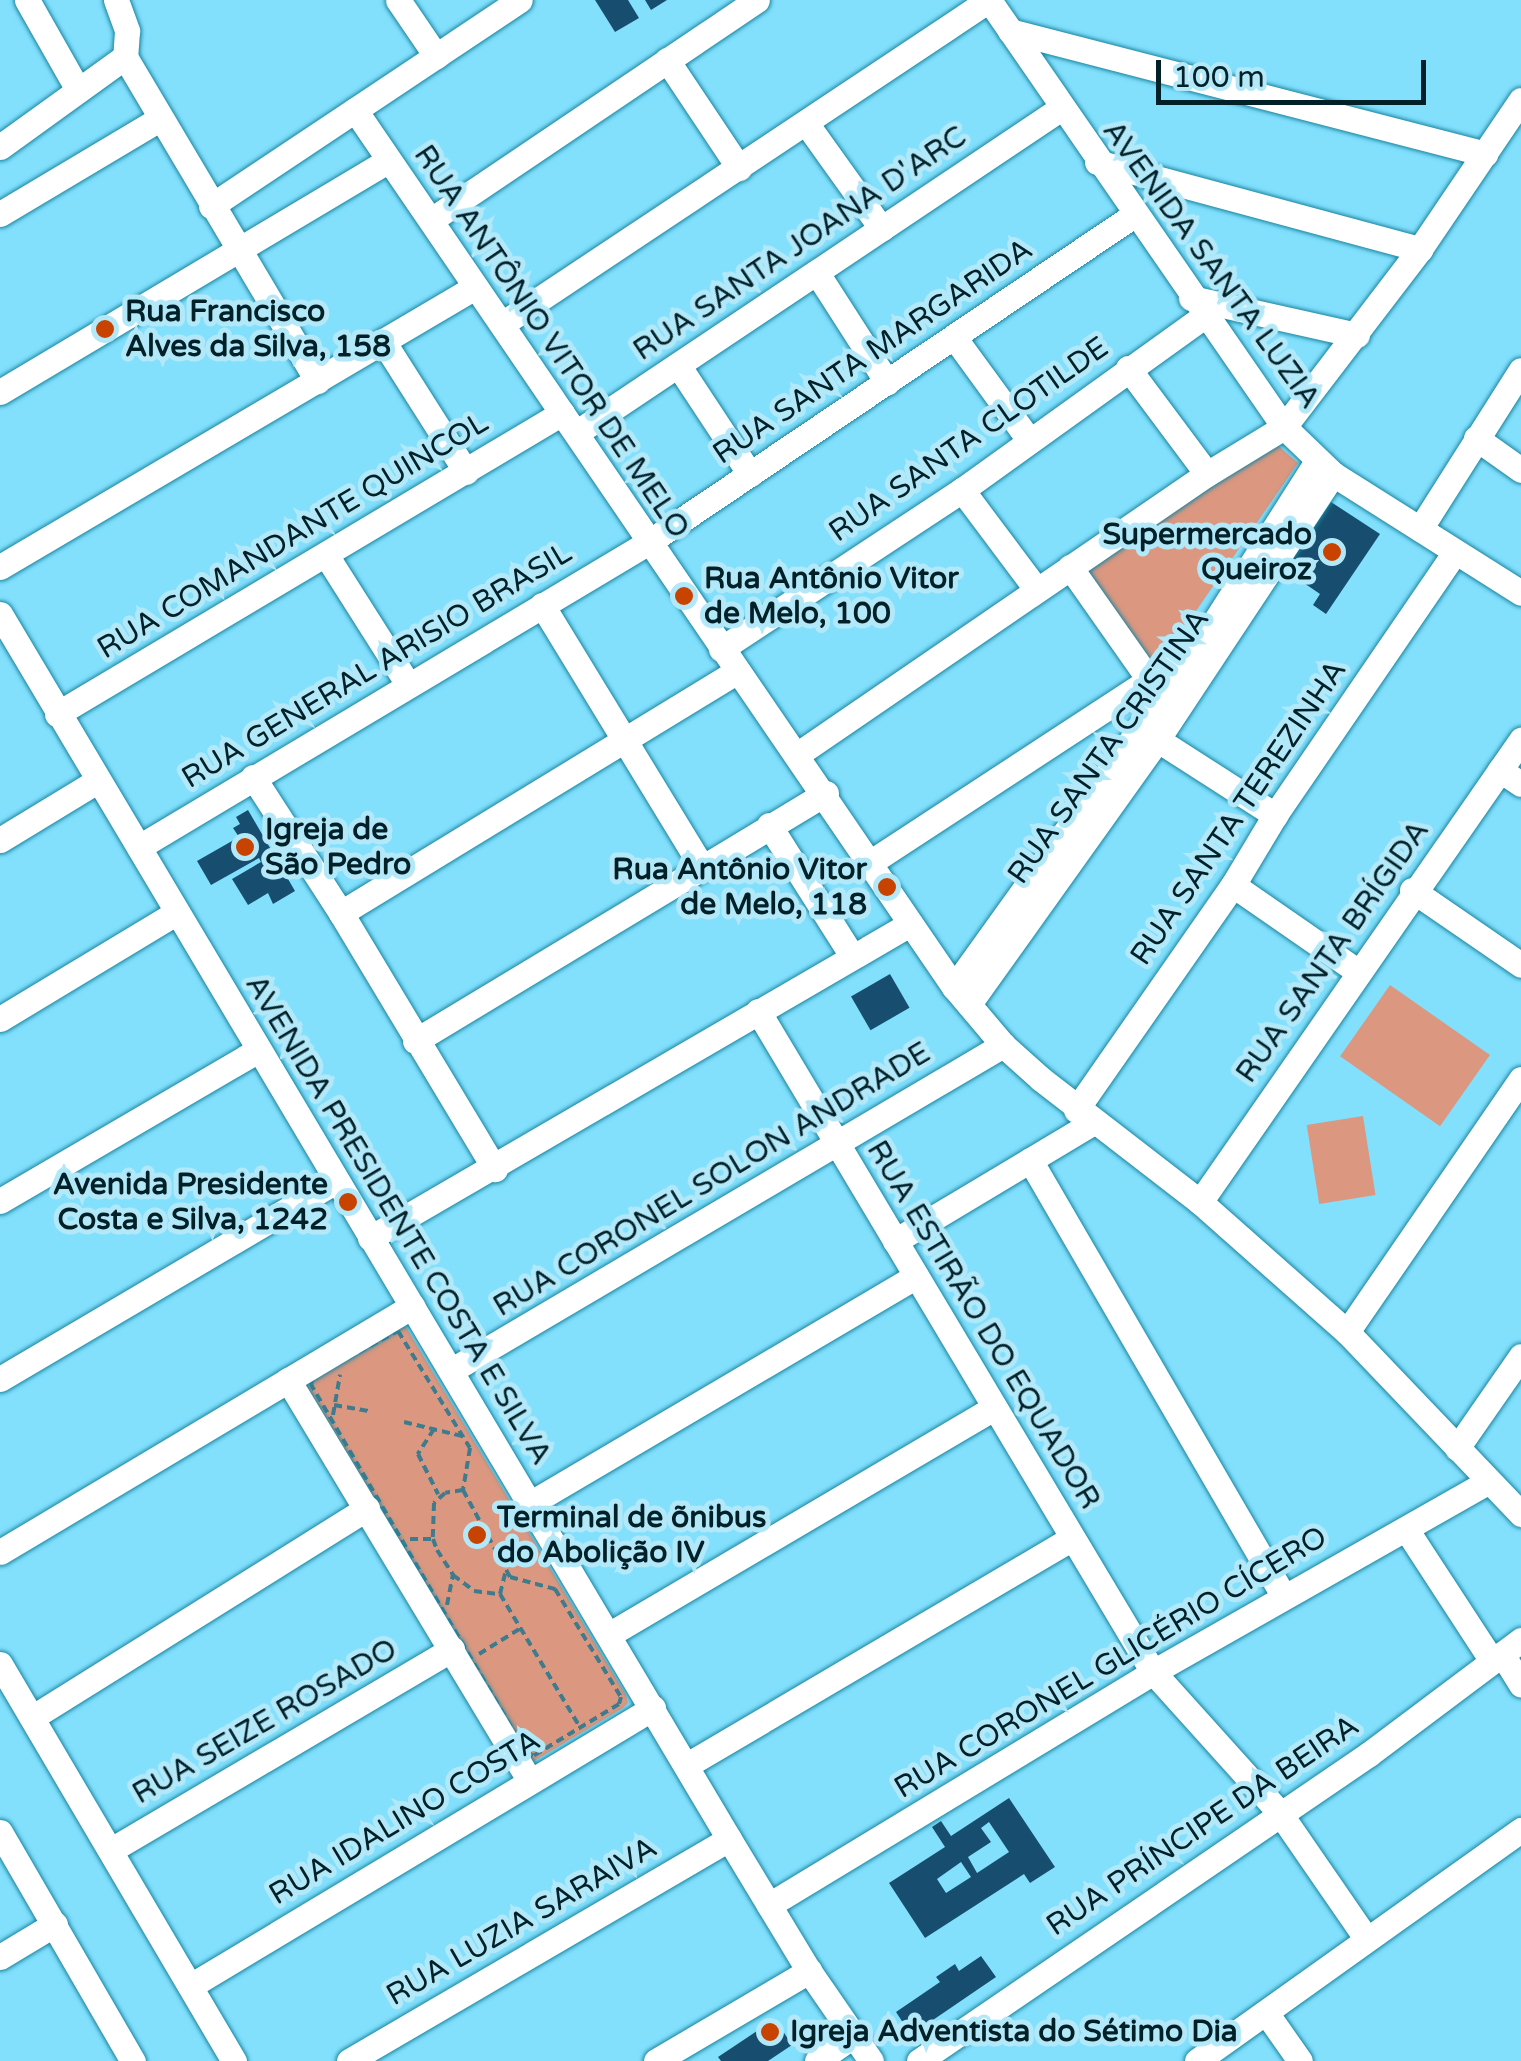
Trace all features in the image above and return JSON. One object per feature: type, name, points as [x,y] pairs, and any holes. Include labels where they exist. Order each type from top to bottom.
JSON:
[{"type":"street","points":[[27,0],[77,88]]},
{"type":"street","points":[[116,0],[126,32],[125,57],[318,381]]},
{"type":"street","points":[[398,0],[436,56]]},
{"type":"street","points":[[212,206],[520,0]]},
{"type":"street","points":[[431,220],[757,0]]},
{"type":"street","points":[[502,324],[988,0]]},
{"type":"street","name":"AVENIDA SANTA LUZIA","points":[[988,0],[1197,307],[1284,426],[1325,468],[1521,593]]},
{"type":"street","points":[[1010,32],[1485,154]]},
{"type":"street","points":[[0,147],[125,57]]},
{"type":"street","points":[[667,60],[739,168]]},
{"type":"street","points":[[798,754],[1036,589],[1284,426],[1420,249],[1521,100]]},
{"type":"street","name":"RUA SANTA JOANA D'ARC","points":[[569,423],[678,365],[1060,109]]},
{"type":"street","name":"RUA ANTÔNIO VITOR DE MELO","points":[[355,110],[961,995],[1004,1045],[1084,1116],[1200,1202],[1347,1332],[1521,1514]]},
{"type":"street","points":[[0,214],[161,118]]},
{"type":"street","points":[[806,123],[882,229]]},
{"type":"street","points":[[0,392],[388,160]]},
{"type":"street","points":[[1097,162],[1420,249]]},
{"type":"street","name":"RUA SANTA MARGARIDA","points":[[649,542],[1134,215]]},
{"type":"street","points":[[816,273],[887,382]]},
{"type":"street","points":[[0,567],[475,286]]},
{"type":"street","points":[[1197,307],[1357,335]]},
{"type":"street","name":"RUA SANTA CLOTILDE","points":[[721,649],[962,490],[1128,368],[1197,307]]},
{"type":"street","points":[[954,337],[1029,440]]},
{"type":"street","points":[[383,341],[466,472]]},
{"type":"street","points":[[678,365],[750,474]]},
{"type":"street","points":[[1128,368],[1208,474]]},
{"type":"street","points":[[1420,529],[1521,370]]},
{"type":"street","name":"RUA COMANDANTE QUINCOL","points":[[57,714],[466,472],[569,423]]},
{"type":"street","points":[[1476,438],[1521,470]]},
{"type":"street","name":"RUA SANTA CRISTINA","points":[[1149,734],[1198,648],[1325,468]]},
{"type":"street","name":"RUA SANTA CRISTINA","points":[[961,995],[1149,734],[1325,468]]},
{"type":"street","points":[[962,490],[1036,589]]},
{"type":"street","name":"RUA GENERAL ARISIO BRASIL","points":[[138,847],[649,542]]},
{"type":"street","name":"RUA SANTA TEREZINHA","points":[[1084,1116],[1234,885],[1275,814],[1454,552]]},
{"type":"street","points":[[326,556],[408,684]]},
{"type":"street","points":[[1070,567],[1148,678]]},
{"type":"street","points":[[542,604],[702,867]]},
{"type":"street","name":"AVENIDA PRESIDENTE COSTA E SILVA","points":[[0,614],[10,656],[57,714],[610,1634],[728,1839],[809,1971],[871,2061]]},
{"type":"street","points":[[871,862],[1198,648]]},
{"type":"street","points":[[341,912],[738,671]]},
{"type":"street","points":[[1149,734],[1275,814]]},
{"type":"street","name":"RUA SANTA BRÍGIDA","points":[[1200,1202],[1412,890],[1511,777],[1521,740]]},
{"type":"street","points":[[253,777],[341,912],[495,1169]]},
{"type":"street","points":[[0,840],[97,781]]},
{"type":"street","points":[[415,1040],[826,793]]},
{"type":"street","points":[[769,825],[852,956]]},
{"type":"street","points":[[1234,885],[1357,971]]},
{"type":"street","points":[[1412,890],[1521,965]]},
{"type":"street","points":[[0,1020],[176,913]]},
{"type":"street","points":[[370,1238],[495,1169],[910,924]]},
{"type":"street","name":"RUA ESTIRÃO DO EQUADOR","points":[[758,1012],[1153,1672],[1279,1812],[1366,1938]]},
{"type":"street","name":"RUA CORONEL SOLON ANDRADE","points":[[452,1370],[839,1146],[1004,1045]]},
{"type":"street","points":[[0,1201],[257,1051]]},
{"type":"street","points":[[1347,1332],[1521,1080]]},
{"type":"street","points":[[896,1241],[1030,1160],[1084,1116]]},
{"type":"street","points":[[1030,1160],[1284,1597]]},
{"type":"street","points":[[0,1379],[335,1182]]},
{"type":"street","points":[[531,1503],[916,1276]]},
{"type":"street","points":[[0,1552],[412,1306]]},
{"type":"street","points":[[1457,1448],[1521,1356]]},
{"type":"street","points":[[288,1380],[462,1654],[529,1779]]},
{"type":"street","points":[[610,1634],[994,1408]]},
{"type":"street","name":"RUA CORONEL GLICÉRIO CÍCERO","points":[[770,1905],[1153,1672],[1488,1482]]},
{"type":"street","points":[[32,1717],[367,1508]]},
{"type":"street","points":[[1406,1529],[1505,1651],[1521,1684]]},
{"type":"street","points":[[687,1765],[1072,1538]]},
{"type":"street","name":"RUA PRÍNCIPE DA BEIRA","points":[[918,2061],[1369,1754],[1505,1651]]},
{"type":"street","name":"RUA SEIZE ROSADO","points":[[111,1850],[462,1654]]},
{"type":"street","points":[[0,1664],[234,2061]]},
{"type":"street","name":"RUA IDALINO COSTA","points":[[192,1986],[529,1779],[653,1708]]},
{"type":"street","points":[[1198,2061],[1521,1830]]},
{"type":"street","points":[[0,1832],[134,2061]]},
{"type":"street","name":"RUA LUZIA SARAIVA","points":[[349,2061],[728,1839]]},
{"type":"street","points":[[0,1957],[55,1924]]},
{"type":"street","points":[[656,2061],[809,1971]]},
{"type":"street","points":[[1266,2014],[1300,2061]]},
{"type":"street","points":[[817,2061],[853,2036]]},
{"type":"path","points":[[389,1333],[403,1334],[464,1436],[470,1459],[463,1490],[506,1570],[517,1580],[555,1589],[621,1697],[619,1704],[538,1754],[529,1754],[462,1654],[446,1616],[332,1422],[310,1380],[389,1333]]},
{"type":"path","points":[[332,1422],[342,1360]]},
{"type":"path","points":[[334,1405],[368,1411]]},
{"type":"path","points":[[404,1422],[464,1436]]},
{"type":"path","points":[[434,1429],[418,1454],[439,1496]]},
{"type":"path","points":[[463,1490],[439,1496],[434,1503],[433,1539],[453,1576],[474,1591],[500,1594]]},
{"type":"path","points":[[401,1539],[433,1539]]},
{"type":"path","points":[[506,1570],[500,1594],[581,1728]]},
{"type":"path","points":[[446,1616],[453,1576]]},
{"type":"path","points":[[462,1654],[521,1628]]},
{"type":"shaded area","points":[[1273,441],[1298,463],[1163,659],[1145,659],[1080,569]]},
{"type":"shaded area","points":[[1390,985],[1490,1055],[1440,1126],[1340,1056]]},
{"type":"shaded area","points":[[1363,1116],[1376,1195],[1319,1204],[1307,1125]]},
{"type":"shaded area","points":[[398,1326],[406,1327],[626,1695],[628,1703],[623,1708],[534,1761],[526,1758],[305,1387],[305,1379]]},
{"type":"building","points":[[595,0],[628,0],[639,18],[615,32]]},
{"type":"building","points":[[645,0],[667,0],[651,10]]},
{"type":"building","name":"Supermercado Queiroz","points":[[1331,502],[1380,534],[1326,614],[1313,605],[1320,594],[1285,570]]},
{"type":"building","name":"Igreja de São Pedro","points":[[248,810],[295,891],[273,904],[268,893],[248,905],[232,879],[261,862],[259,858],[211,885],[197,861],[239,837],[233,828],[240,824],[236,817]]},
{"type":"building","points":[[890,974],[910,1008],[871,1030],[851,997]]},
{"type":"building","points":[[1009,1798],[1055,1867],[1030,1883],[1024,1874],[925,1938],[889,1883],[945,1847],[932,1827],[941,1821],[951,1836]],"holes":[[[989,1822],[1009,1852],[977,1873],[968,1857],[991,1842],[981,1828]],[[961,1862],[971,1877],[946,1893],[937,1879]]]},
{"type":"building","points":[[981,1956],[996,1977],[911,2035],[896,2012],[940,1982],[936,1977],[955,1964],[959,1971]]},
{"type":"building","name":"Igreja Adventista do Sétimo Dia","points":[[775,2019],[792,2045],[768,2061],[721,2061],[718,2057]]},
{"type":"place","name":"Rua Francisco Alves da Silva, 158","points":[[105,329]]},
{"type":"place","name":"Supermercado Queiroz","points":[[1332,552]]},
{"type":"place","name":"Rua Antônio Vitor de Melo, 100","points":[[684,596]]},
{"type":"place","name":"Igreja de São Pedro","points":[[245,847]]},
{"type":"place","name":"Rua Antônio Vitor de Melo, 118","points":[[887,887]]},
{"type":"place","name":"Avenida Presidente Costa e Silva, 1242","points":[[348,1202]]},
{"type":"place","name":"Terminal de õnibus do Abolição IV","points":[[477,1535]]},
{"type":"place","name":"Igreja Adventista do Sétimo Dia","points":[[770,2032]]}]
